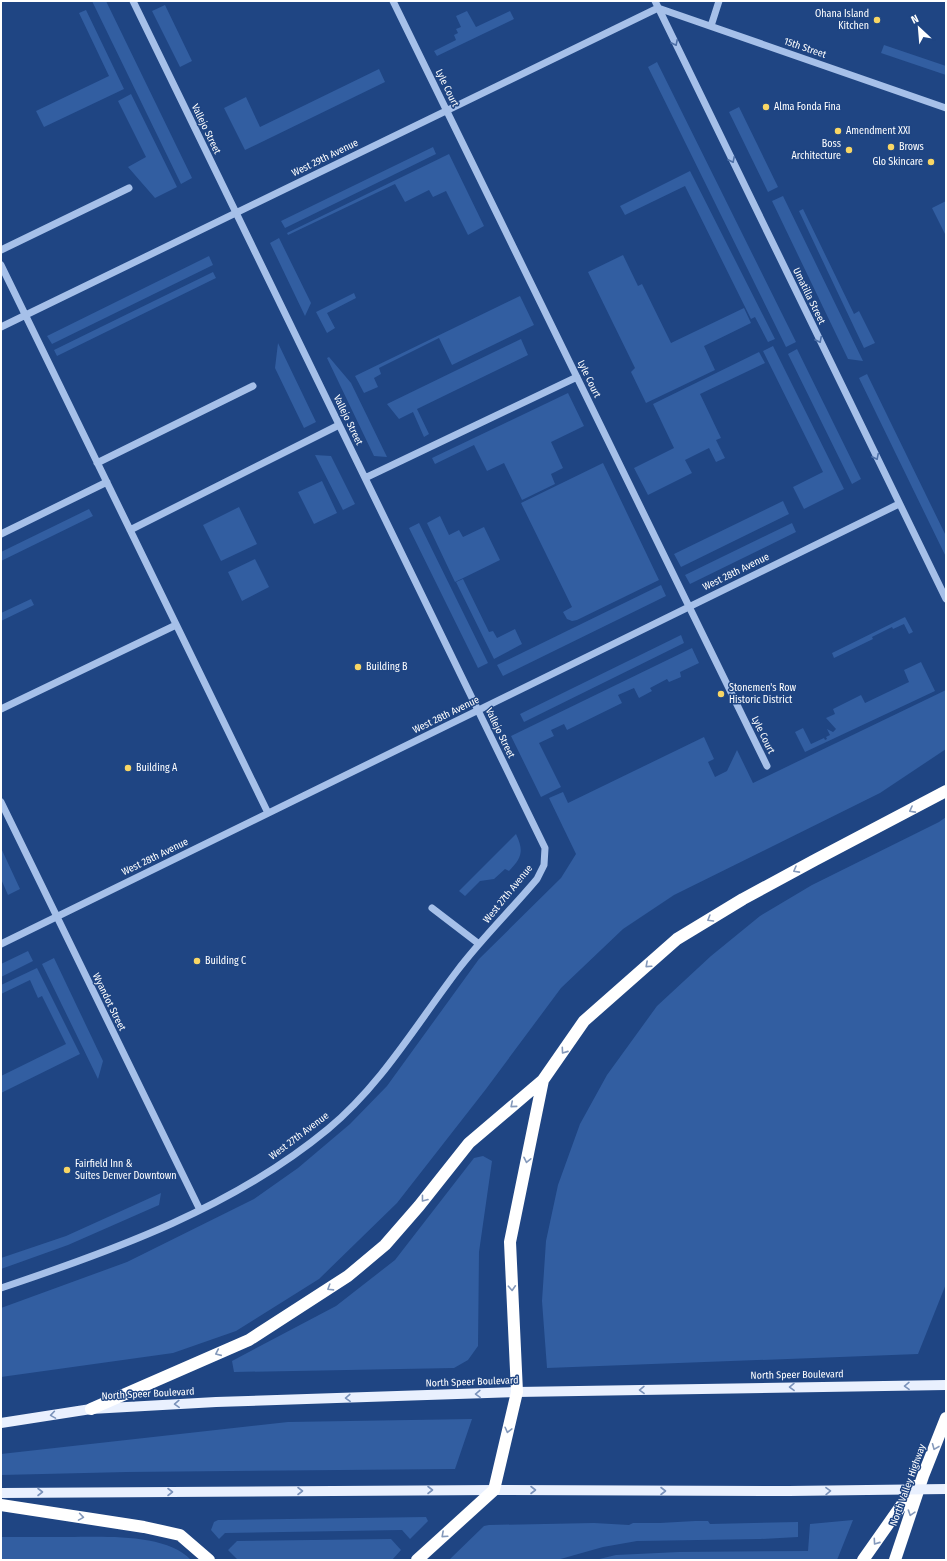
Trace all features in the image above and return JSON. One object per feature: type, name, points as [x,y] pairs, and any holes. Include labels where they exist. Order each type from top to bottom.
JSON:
[{"type":"highway","points":[[91,1409],[249,1340],[348,1276],[385,1245],[419,1206],[469,1142],[543,1080],[584,1021],[677,939],[743,899],[946,792]]},
{"type":"highway","points":[[417,1560],[494,1490],[517,1392],[510,1242],[543,1080]]},
{"type":"highway","name":"North Valley Highway","points":[[895,1560],[923,1476],[946,1418]]},
{"type":"highway","points":[[863,1560],[923,1476]]},
{"type":"highway","points":[[1,1505],[144,1527],[180,1535],[209,1560]]},
{"type":"main road","name":"North Speer Boulevard","points":[[1,1423],[91,1409],[216,1402],[517,1392],[946,1385]]},
{"type":"main road","points":[[1,1493],[494,1490],[789,1491],[946,1489]]},
{"type":"street","name":"Vallejo Street","points":[[133,1],[545,848]]},
{"type":"street","name":"Lyle Court","points":[[393,1],[767,766]]},
{"type":"street","points":[[711,26],[719,1]]},
{"type":"street","name":"West 29th Avenue","points":[[1,326],[446,110],[656,4]]},
{"type":"street","name":"15th Street","points":[[656,4],[711,26],[946,108]]},
{"type":"street","name":"Umatilla Street","points":[[656,4],[946,599]]},
{"type":"street","points":[[1,250],[129,188]]},
{"type":"street","points":[[1,265],[268,813]]},
{"type":"street","points":[[365,478],[577,377]]},
{"type":"street","points":[[97,463],[253,386]]},
{"type":"street","points":[[130,530],[339,425]]},
{"type":"street","points":[[1,534],[107,482]]},
{"type":"street","name":"West 28th Avenue","points":[[1,944],[899,504]]},
{"type":"street","points":[[1,710],[176,625]]},
{"type":"street","name":"Wyandot Street","points":[[1,802],[200,1210]]},
{"type":"street","name":"West 27th Avenue","points":[[1,1288],[104,1253],[200,1210],[247,1185],[290,1158],[334,1124],[362,1097],[400,1051],[445,987],[537,878],[544,865],[545,848]]},
{"type":"street","points":[[432,908],[480,944]]},
{"type":"shaded area","points":[[92,1],[106,1],[192,178],[181,184]]},
{"type":"shaded area","points":[[165,5],[192,61],[180,67],[152,11]]},
{"type":"shaded area","points":[[86,10],[124,89],[44,127],[36,111],[109,76],[79,13]]},
{"type":"shaded area","points":[[467,11],[476,27],[510,11],[514,19],[437,56],[434,51],[456,40],[454,35],[458,33],[456,29],[461,27],[456,16]]},
{"type":"shaded area","points":[[884,45],[946,66],[946,75],[881,53]]},
{"type":"shaded area","points":[[657,62],[796,342],[786,347],[648,67]]},
{"type":"shaded area","points":[[379,69],[385,82],[245,150],[224,108],[246,97],[260,127]]},
{"type":"shaded area","points":[[131,94],[177,187],[155,198],[128,167],[146,157],[118,101]]},
{"type":"shaded area","points":[[739,107],[778,187],[768,192],[729,112]]},
{"type":"shaded area","points":[[433,147],[436,154],[285,228],[281,221]]},
{"type":"shaded area","points":[[449,154],[484,226],[468,235],[446,191],[433,197],[429,190],[405,202],[395,184],[288,235],[287,233]]},
{"type":"shaded area","points":[[690,171],[775,339],[768,342],[755,317],[751,319],[685,186],[625,215],[620,206]]},
{"type":"shaded area","points":[[783,196],[863,361],[848,359],[772,201]]},
{"type":"shaded area","points":[[946,201],[946,236],[932,208]]},
{"type":"shaded area","points":[[803,209],[854,314],[859,311],[875,343],[864,348],[799,211]]},
{"type":"shaded area","points":[[279,238],[311,303],[305,316],[270,243]]},
{"type":"shaded area","points":[[623,255],[638,286],[642,284],[671,343],[744,308],[751,323],[704,346],[715,370],[646,403],[631,372],[635,368],[588,272]]},
{"type":"shaded area","points":[[209,256],[213,265],[52,344],[47,336]]},
{"type":"shaded area","points":[[213,272],[216,278],[57,356],[54,350]]},
{"type":"shaded area","points":[[354,293],[356,298],[327,313],[335,328],[327,333],[316,312]]},
{"type":"shaded area","points":[[520,296],[534,325],[452,365],[439,338],[379,368],[381,374],[374,378],[378,387],[364,393],[355,376]]},
{"type":"shaded area","points":[[521,339],[528,355],[417,409],[429,434],[424,437],[413,412],[399,419],[387,404]]},
{"type":"shaded area","points":[[278,343],[316,422],[304,428],[275,368]]},
{"type":"shaded area","points":[[773,346],[844,489],[804,509],[793,487],[823,472],[763,351]]},
{"type":"shaded area","points":[[797,349],[861,479],[852,484],[788,354]]},
{"type":"shaded area","points":[[759,352],[765,363],[700,394],[721,438],[716,440],[725,458],[716,462],[709,448],[685,460],[692,473],[648,495],[634,468],[674,448],[653,404]]},
{"type":"shaded area","points":[[329,357],[351,383],[387,457],[374,456],[327,358]]},
{"type":"shaded area","points":[[867,374],[946,536],[946,557],[859,378]]},
{"type":"shaded area","points":[[568,393],[584,426],[551,442],[563,468],[551,474],[555,484],[522,500],[504,463],[487,471],[474,445],[435,464],[432,458]]},
{"type":"shaded area","points":[[315,455],[331,456],[355,504],[343,510]]},
{"type":"shaded area","points":[[603,463],[659,580],[577,620],[572,621],[567,619],[563,612],[572,607],[521,503]]},
{"type":"shaded area","points":[[322,481],[337,513],[314,524],[298,492]]},
{"type":"shaded area","points":[[783,501],[789,514],[681,567],[674,554]]},
{"type":"shaded area","points":[[239,507],[257,544],[221,561],[203,525]]},
{"type":"shaded area","points":[[89,509],[93,516],[1,561],[1,552]]},
{"type":"shaded area","points":[[440,516],[449,535],[459,530],[463,537],[484,527],[500,560],[455,582],[427,523]]},
{"type":"shaded area","points":[[419,523],[488,663],[478,668],[409,528]]},
{"type":"shaded area","points":[[792,523],[796,532],[690,584],[685,575]]},
{"type":"shaded area","points":[[255,559],[269,587],[242,601],[228,572]]},
{"type":"shaded area","points":[[463,579],[489,632],[493,631],[497,638],[515,629],[522,644],[494,659],[456,582]]},
{"type":"shaded area","points":[[661,585],[666,596],[503,676],[497,665]]},
{"type":"shaded area","points":[[31,599],[34,605],[1,621],[1,613]]},
{"type":"shaded area","points":[[905,617],[913,632],[909,634],[904,624],[893,629],[892,627],[872,637],[873,639],[834,658],[832,653]]},
{"type":"shaded area","points":[[681,635],[684,643],[524,722],[520,714]]},
{"type":"shaded area","points":[[692,648],[699,663],[680,672],[681,677],[669,682],[667,679],[650,688],[652,691],[639,698],[634,688],[618,695],[622,703],[567,730],[564,724],[551,730],[554,736],[539,743],[561,787],[541,797],[511,736]]},
{"type":"shaded area","points":[[921,662],[935,691],[805,752],[795,732],[803,728],[811,744],[824,738],[825,740],[827,739],[826,737],[830,735],[827,729],[833,732],[836,729],[826,718],[835,714],[833,709],[861,695],[865,703],[909,682],[904,670]]},
{"type":"shaded area","points":[[946,690],[946,749],[880,793],[674,895],[623,929],[561,988],[486,1089],[397,1203],[319,1279],[236,1331],[173,1353],[1,1377],[1,1308],[127,1262],[254,1199],[298,1168],[350,1124],[387,1086],[479,959],[561,878],[576,854],[549,798],[563,792],[568,803],[704,737],[714,759],[708,762],[715,777],[727,771],[737,750],[753,783]]},
{"type":"shaded area","points":[[946,817],[946,1284],[918,1354],[547,1368],[542,1301],[546,1241],[558,1185],[580,1124],[607,1075],[657,1006],[711,956],[760,916],[812,885],[939,822]]},
{"type":"shaded area","points":[[516,834],[521,850],[517,862],[509,871],[505,869],[494,879],[480,881],[465,896],[459,891]]},
{"type":"shaded area","points":[[1,848],[20,889],[8,895],[1,879]]},
{"type":"shaded area","points":[[28,951],[33,961],[1,977],[1,964]]},
{"type":"shaded area","points":[[54,958],[103,1061],[98,1079],[42,964]]},
{"type":"shaded area","points":[[37,968],[80,1054],[1,1093],[1,1076],[66,1044],[42,996],[38,998],[30,980],[1,994],[1,985]]},
{"type":"shaded area","points":[[483,1156],[492,1161],[479,1252],[478,1346],[468,1360],[454,1368],[234,1372],[232,1361],[336,1306],[395,1260],[474,1158]]},
{"type":"shaded area","points":[[161,1193],[159,1205],[68,1245],[1,1269],[1,1258],[66,1236]]},
{"type":"shaded area","points":[[472,1419],[455,1469],[127,1472],[1,1475],[1,1454],[288,1422]]},
{"type":"shaded area","points":[[426,1517],[428,1521],[410,1539],[402,1530],[225,1533],[219,1539],[211,1530],[214,1522],[218,1520]]},
{"type":"shaded area","points":[[853,1520],[837,1560],[595,1560],[616,1555],[679,1552],[808,1551],[810,1524]]},
{"type":"shaded area","points":[[708,1521],[710,1524],[798,1522],[798,1537],[637,1541],[603,1547],[557,1560],[449,1560],[484,1526],[489,1525],[594,1523],[629,1525],[633,1523]]},
{"type":"shaded area","points":[[1,1537],[133,1538],[166,1545],[180,1551],[191,1560],[1,1560]]},
{"type":"shaded area","points":[[391,1539],[401,1550],[392,1560],[238,1560],[228,1550],[237,1541]]},
{"type":"place","name":"Ohana Island Kitchen","points":[[877,20]]},
{"type":"place","name":"Alma Fonda Fina","points":[[766,107]]},
{"type":"place","name":"Amendment XXI","points":[[838,131]]},
{"type":"place","name":"Brows","points":[[891,147]]},
{"type":"place","name":"Boss Architecture","points":[[849,150]]},
{"type":"place","name":"Glo Skincare","points":[[931,162]]},
{"type":"place","name":"Building B","points":[[358,667]]},
{"type":"place","name":"Stonemen's Row Historic District","points":[[721,694]]},
{"type":"place","name":"Building A","points":[[128,768]]},
{"type":"place","name":"Building C","points":[[197,961]]},
{"type":"place","name":"Fairfield Inn & Suites Denver Downtown","points":[[67,1170]]}]
